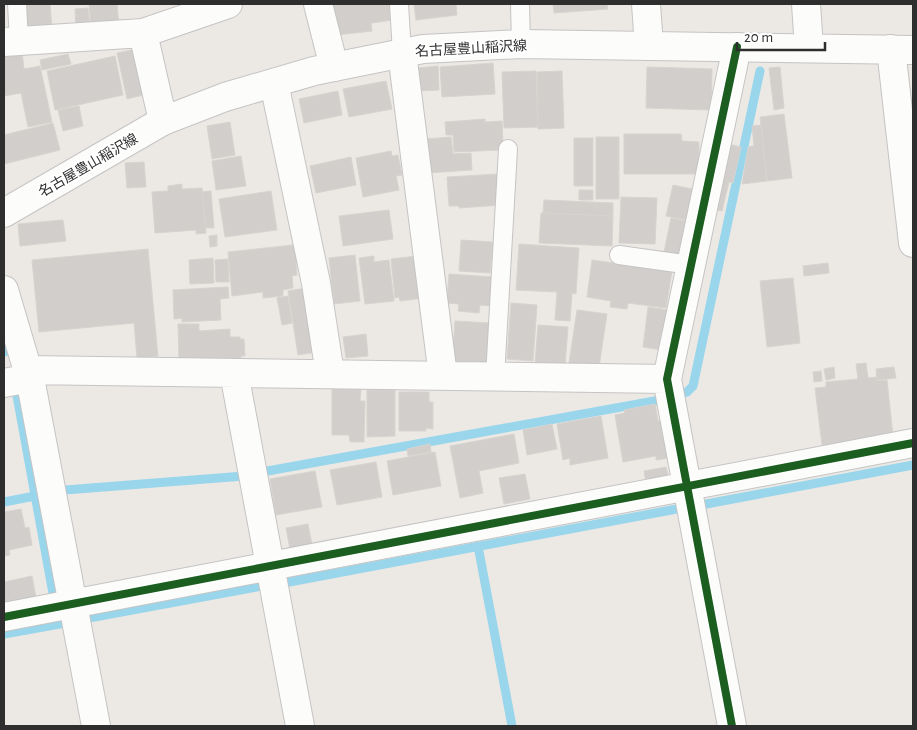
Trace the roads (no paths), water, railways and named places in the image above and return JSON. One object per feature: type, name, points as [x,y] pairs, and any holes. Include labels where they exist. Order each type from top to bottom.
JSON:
[{"type":"street","points":[[12,41],[143,33],[228,4]]},
{"type":"street","points":[[318,4],[334,66]]},
{"type":"street","points":[[646,4],[649,46]]},
{"type":"street","points":[[806,4],[809,48]]},
{"type":"street","points":[[143,33],[163,122]]},
{"type":"street","name":"名古屋豊山稲沢線","points":[[4,213],[163,122],[225,97],[334,66],[423,49],[521,44],[902,50]]},
{"type":"street","points":[[732,726],[667,379],[737,47]]},
{"type":"street","points":[[902,50],[913,243]]},
{"type":"street","points":[[402,53],[443,376]]},
{"type":"street","points":[[274,82],[316,283],[330,374]]},
{"type":"street","points":[[4,290],[20,377],[73,604],[96,726]]},
{"type":"street","points":[[20,377],[234,373],[667,379]]},
{"type":"street","points":[[234,373],[300,726]]},
{"type":"street","points":[[4,617],[913,443]]},
{"type":"lane","points":[[12,41],[17,4]]},
{"type":"lane","points":[[399,4],[402,53]]},
{"type":"lane","points":[[520,4],[521,44]]},
{"type":"lane","points":[[495,377],[508,149]]},
{"type":"lane","points":[[619,255],[692,265]]},
{"type":"waterway","points":[[681,394],[687,392],[693,386],[760,71]]},
{"type":"waterway","points":[[4,348],[5,352]]},
{"type":"waterway","points":[[17,396],[54,599]]},
{"type":"waterway","points":[[262,472],[660,400]]},
{"type":"waterway","points":[[701,505],[913,465]]},
{"type":"waterway","points":[[65,490],[244,476]]},
{"type":"waterway","points":[[4,502],[35,496]]},
{"type":"waterway","points":[[284,583],[682,508]]},
{"type":"waterway","points":[[478,546],[512,726]]},
{"type":"waterway","points":[[89,618],[262,586]]},
{"type":"waterway","points":[[4,634],[60,624]]}]
